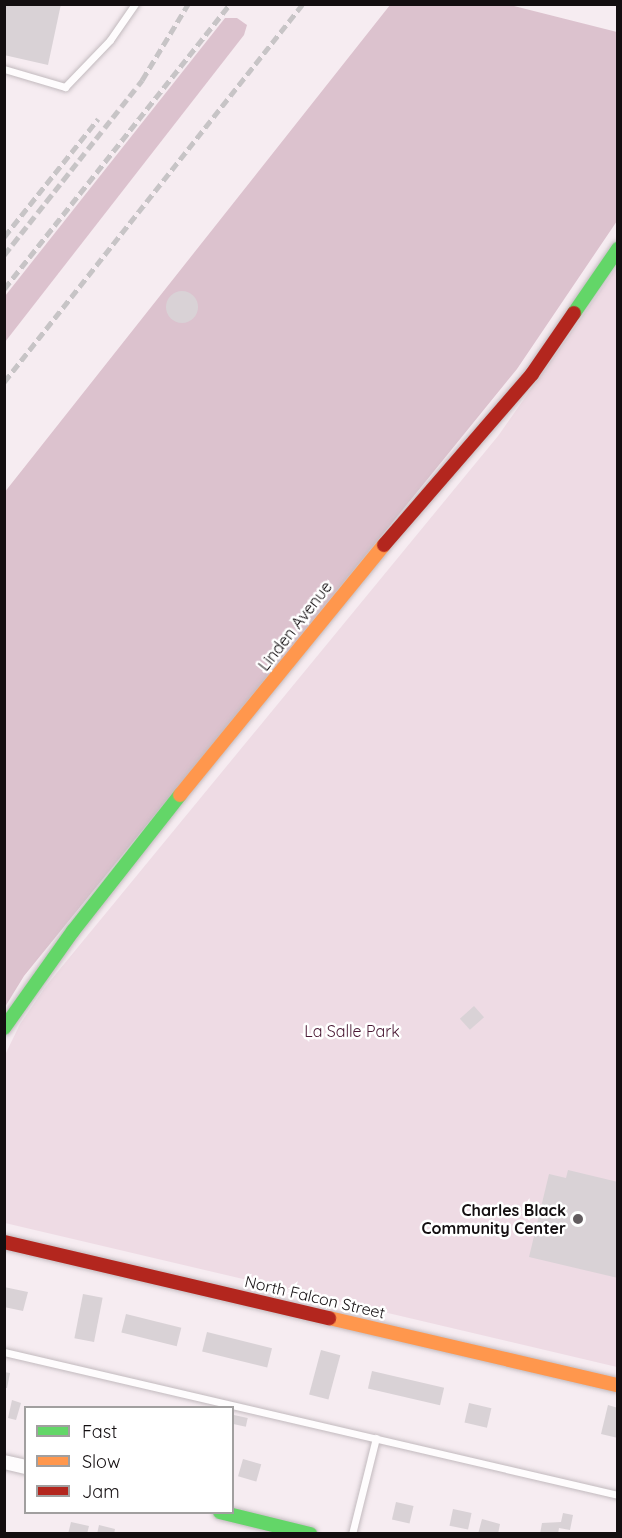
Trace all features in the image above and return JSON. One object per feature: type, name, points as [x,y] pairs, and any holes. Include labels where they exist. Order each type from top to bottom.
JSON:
[{"type":"street","name":"Linden Avenue","points":[[4,1028],[67,939],[324,614],[532,374],[618,249]]},
{"type":"street","name":"North Falcon Street","points":[[4,1242],[618,1385]]},
{"type":"street","points":[[4,1462],[24,1467]]},
{"type":"street","points":[[229,1514],[310,1533]]},
{"type":"lane","points":[[4,69],[65,87],[110,40],[135,4]]},
{"type":"lane","points":[[4,1352],[618,1495]]},
{"type":"lane","points":[[352,1533],[376,1438]]},
{"type":"green space","name":"La Salle Park","points":[[617,267],[617,1367],[5,1223],[5,1055],[20,1024],[46,986],[498,436]]},
{"type":"shaded area","points":[[390,5],[510,5],[617,32],[617,221],[517,369],[24,976],[5,1007],[4,493]]},
{"type":"shaded area","points":[[225,18],[237,18],[247,25],[244,35],[5,342],[5,296]]},
{"type":"building","points":[[4,4],[61,4],[48,65],[4,55]]},
{"type":"building","points":[[182,291],[193,296],[198,307],[193,318],[182,323],[171,318],[166,307],[171,296]]},
{"type":"building","points":[[474,1006],[484,1017],[470,1030],[460,1019]]},
{"type":"building","name":"Charles Black Community Center","points":[[568,1170],[618,1182],[618,1278],[529,1257],[549,1174],[566,1178]]},
{"type":"building","points":[[4,1287],[28,1292],[23,1311],[4,1307]]},
{"type":"building","points":[[83,1294],[103,1298],[94,1342],[74,1338]]},
{"type":"building","points":[[126,1314],[181,1328],[177,1346],[121,1332]]},
{"type":"building","points":[[207,1332],[272,1348],[267,1368],[202,1351]]},
{"type":"building","points":[[321,1350],[340,1355],[328,1400],[309,1394]]},
{"type":"building","points":[[372,1371],[444,1388],[440,1405],[368,1389]]},
{"type":"building","points":[[4,1372],[10,1373],[7,1388],[4,1388]]},
{"type":"building","points":[[12,1400],[21,1403],[16,1420],[8,1418]]},
{"type":"building","points":[[469,1403],[491,1408],[487,1428],[465,1422]]},
{"type":"building","points":[[608,1405],[618,1408],[618,1438],[601,1434]]},
{"type":"building","points":[[234,1415],[248,1418],[246,1427],[234,1424]]},
{"type":"building","points":[[243,1459],[261,1464],[256,1482],[238,1476]]},
{"type":"building","points":[[396,1502],[414,1506],[409,1524],[392,1520]]},
{"type":"building","points":[[453,1509],[472,1513],[468,1530],[449,1526]]},
{"type":"building","points":[[563,1513],[573,1515],[570,1530],[559,1528],[558,1534],[540,1534],[542,1523],[561,1522]]},
{"type":"building","points":[[482,1519],[500,1524],[498,1534],[478,1534]]},
{"type":"building","points":[[71,1522],[89,1526],[87,1534],[68,1534]]},
{"type":"building","points":[[99,1525],[115,1529],[114,1534],[97,1534]]},
{"type":"railway","points":[[4,255],[142,80],[188,4]]},
{"type":"railway","points":[[4,289],[230,4]]},
{"type":"railway","points":[[4,382],[302,4]]},
{"type":"railway","points":[[4,237],[98,119]]},
{"type":"traffic: fast","points":[[574,313],[618,249]]},
{"type":"traffic: fast","points":[[4,1028],[73,931],[180,795]]},
{"type":"traffic: fast","points":[[228,1514],[310,1534]]},
{"type":"traffic: slow","points":[[180,795],[384,545]]},
{"type":"traffic: slow","points":[[329,1318],[618,1385]]},
{"type":"traffic: jam","points":[[384,545],[532,374],[574,313]]},
{"type":"traffic: jam","points":[[4,1242],[329,1318]]},
{"type":"place","name":"Charles Black Community Center","points":[[578,1219]]}]
